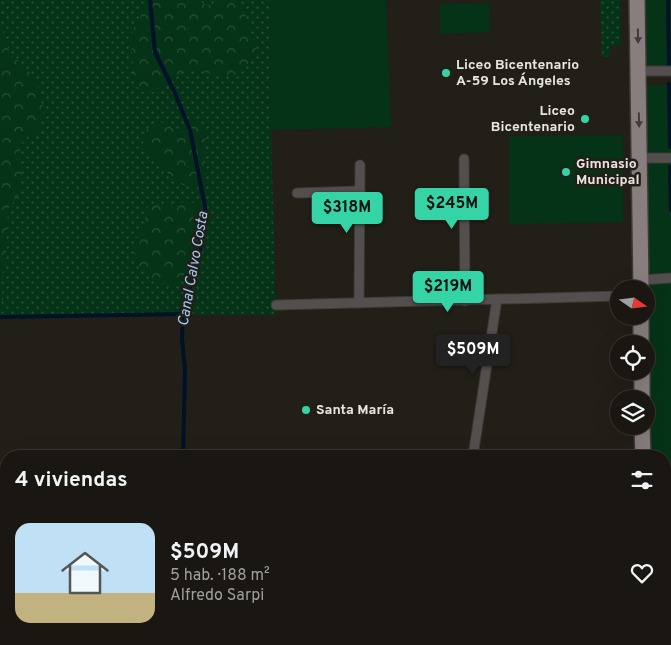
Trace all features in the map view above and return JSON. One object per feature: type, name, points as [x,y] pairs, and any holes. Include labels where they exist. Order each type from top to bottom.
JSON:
[{"type":"main road","points":[[637,0],[641,280]]},
{"type":"main road","points":[[642,435],[643,450]]},
{"type":"street","points":[[638,72],[671,71]]},
{"type":"street","points":[[639,158],[671,158]]},
{"type":"street","points":[[464,159],[465,300]]},
{"type":"street","points":[[359,303],[360,165]]},
{"type":"street","points":[[297,193],[360,191]]},
{"type":"street","points":[[655,281],[671,278]]},
{"type":"street","points":[[276,304],[610,296]]},
{"type":"street","points":[[474,450],[497,299]]},
{"type":"green space","points":[[0,0],[270,0],[276,315],[0,319]]},
{"type":"green space","points":[[144,0],[196,0],[207,5],[219,5],[224,0],[237,0],[238,6],[246,16],[250,34],[257,46],[243,70],[236,75],[219,76],[185,69],[153,92],[141,92],[134,82],[131,41],[133,29],[140,20]]},
{"type":"green space","points":[[270,0],[386,0],[391,127],[271,130]]},
{"type":"green space","points":[[600,0],[620,0],[621,45],[610,46],[610,57],[602,57]]},
{"type":"green space","points":[[639,0],[671,0],[671,67],[639,68]]},
{"type":"green space","points":[[489,3],[490,32],[440,34],[440,4]]},
{"type":"green space","points":[[1,26],[10,54],[23,64],[36,80],[44,110],[38,130],[23,140],[19,154],[22,168],[21,191],[8,209],[6,260],[1,282],[3,299],[0,307]]},
{"type":"green space","points":[[640,85],[671,85],[671,450],[645,450],[646,435],[655,435],[655,390],[647,390],[647,380],[655,380],[655,335],[647,335],[647,325],[655,325],[655,280],[646,280]]},
{"type":"green space","points":[[191,121],[199,122],[205,130],[206,143],[204,153],[207,171],[204,183],[197,188],[183,185],[171,178],[163,165],[143,144],[145,134],[152,125],[165,122],[181,133]]},
{"type":"green space","name":"Gimnasio Municipal","points":[[623,135],[623,222],[509,224],[509,136]]},
{"type":"green space","points":[[187,201],[197,204],[205,210],[207,232],[203,245],[192,253],[186,263],[185,274],[177,284],[157,282],[146,275],[138,264],[134,250],[135,241],[142,229],[148,206],[151,207],[155,203],[165,207]]},
{"type":"waterway","name":"Canal Calvo Costa","points":[[150,0],[155,52],[190,130],[206,212],[199,255],[183,314],[182,339],[185,370],[183,450]]},
{"type":"waterway","points":[[668,0],[669,65]]},
{"type":"waterway","points":[[669,84],[670,147]]},
{"type":"waterway","points":[[670,167],[671,210]]},
{"type":"waterway","points":[[0,317],[183,314]]},
{"type":"place","name":"Liceo Bicentenario A-59 Los Ángeles","points":[[446,73]]},
{"type":"place","name":"Liceo Bicentenario","points":[[585,119]]},
{"type":"place","name":"Gimnasio Municipal","points":[[566,172]]},
{"type":"place","name":"Santa María","points":[[306,410]]}]
